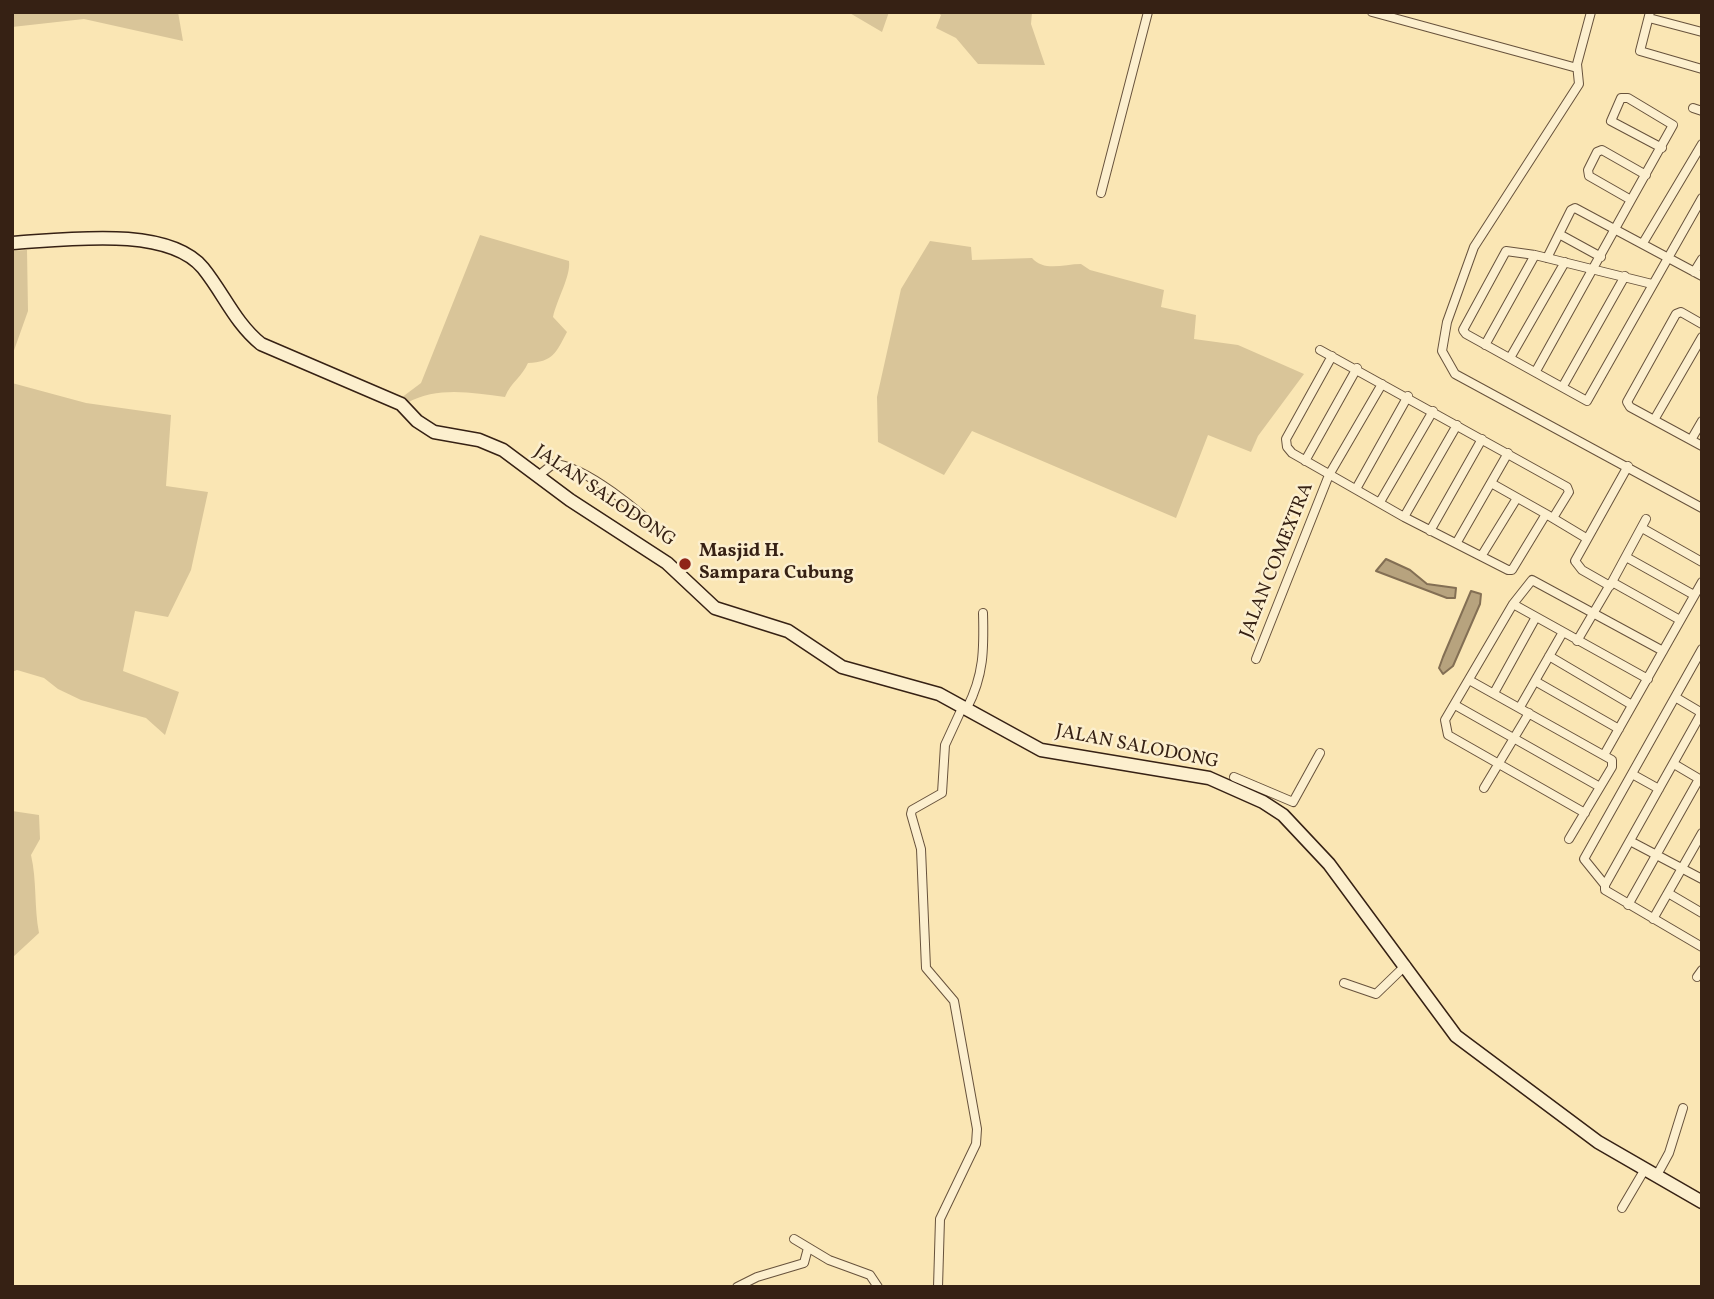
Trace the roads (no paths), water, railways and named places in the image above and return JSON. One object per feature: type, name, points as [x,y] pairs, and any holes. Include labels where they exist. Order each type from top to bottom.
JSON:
[{"type":"street","points":[[1101,194],[1147,12]]},
{"type":"street","points":[[1372,12],[1577,68]]},
{"type":"street","points":[[1591,12],[1577,68],[1580,79],[1576,90],[1474,247],[1447,322],[1441,351],[1455,374],[1702,508]]},
{"type":"street","points":[[1702,32],[1649,15],[1640,51],[1702,69]]},
{"type":"street","points":[[1536,371],[1662,148],[1672,123],[1628,98],[1621,98],[1611,121],[1662,148]]},
{"type":"street","points":[[1643,243],[1702,144]]},
{"type":"street","points":[[1631,200],[1590,176],[1588,170],[1597,152],[1602,150],[1646,175]]},
{"type":"street","points":[[1652,284],[1535,255],[1506,251],[1500,257],[1463,326],[1466,334],[1588,400],[1702,198]]},
{"type":"street","points":[[1547,258],[1575,208],[1698,274],[1702,259]]},
{"type":"street","points":[[1559,233],[1601,257]]},
{"type":"street","name":"JALAN SALODONG","points":[[12,243],[110,240],[149,242],[181,249],[202,267],[243,330],[261,344],[401,404],[417,421],[434,432],[490,443],[667,563],[715,608],[788,631],[842,667],[920,688],[965,707],[1041,750],[1209,778],[1263,802],[1283,815],[1329,864],[1406,965],[1455,1036],[1598,1142],[1702,1202]]},
{"type":"street","points":[[1485,345],[1535,255]]},
{"type":"street","points":[[1510,358],[1565,262]]},
{"type":"street","points":[[1563,386],[1625,276]]},
{"type":"street","points":[[1702,324],[1685,314],[1675,314],[1628,397],[1630,407],[1702,446]]},
{"type":"street","points":[[1654,420],[1702,337]]},
{"type":"street","points":[[1320,350],[1357,368],[1382,384],[1408,396],[1567,487],[1569,492],[1512,570],[1404,517],[1305,461],[1287,447],[1286,439],[1332,356]]},
{"type":"street","points":[[1305,461],[1357,368]]},
{"type":"street","name":"JALAN COMEXTRA","points":[[1256,659],[1329,475],[1382,384]]},
{"type":"street","points":[[1356,489],[1408,396]]},
{"type":"street","points":[[1380,502],[1433,411]]},
{"type":"street","points":[[1691,440],[1702,421]]},
{"type":"street","points":[[1404,517],[1457,425]]},
{"type":"street","points":[[1430,531],[1482,439]]},
{"type":"street","points":[[1457,542],[1508,453]]},
{"type":"street","points":[[538,476],[554,464],[577,469],[643,514],[664,536]]},
{"type":"street","points":[[1628,466],[1586,538],[1575,563],[1680,620]]},
{"type":"street","points":[[1491,483],[1586,538]]},
{"type":"street","points":[[1482,555],[1517,498]]},
{"type":"street","points":[[1577,640],[1646,519]]},
{"type":"street","points":[[1642,528],[1702,562]]},
{"type":"street","points":[[1626,557],[1695,595]]},
{"type":"street","points":[[1586,813],[1446,733],[1446,720],[1528,581],[1533,580],[1663,651]]},
{"type":"street","points":[[1604,755],[1702,582]]},
{"type":"street","points":[[1513,604],[1647,679]]},
{"type":"street","points":[[938,1287],[940,1219],[976,1144],[977,1129],[954,1001],[926,968],[921,849],[911,814],[942,793],[945,746],[982,676],[985,651],[983,613]]},
{"type":"street","points":[[1494,693],[1536,617]]},
{"type":"street","points":[[1520,707],[1563,632]]},
{"type":"street","points":[[1702,649],[1586,854],[1585,862],[1605,885],[1605,890],[1702,947]]},
{"type":"street","points":[[1549,656],[1632,705]]},
{"type":"street","points":[[1469,680],[1604,755],[1613,763],[1569,839]]},
{"type":"street","points":[[1535,681],[1619,729]]},
{"type":"street","points":[[1605,885],[1702,712],[1675,697]]},
{"type":"street","points":[[1455,705],[1600,787]]},
{"type":"street","points":[[1483,788],[1529,713]]},
{"type":"street","points":[[1234,777],[1293,802],[1321,753]]},
{"type":"street","points":[[1628,905],[1700,780],[1674,764]]},
{"type":"street","points":[[1632,774],[1659,789]]},
{"type":"street","points":[[1653,919],[1682,868],[1699,847],[1702,833]]},
{"type":"street","points":[[1630,841],[1702,879]]},
{"type":"street","points":[[1668,893],[1702,913]]},
{"type":"street","points":[[1344,983],[1376,994],[1406,965]]},
{"type":"street","points":[[1622,1208],[1669,1153],[1683,1108]]},
{"type":"street","points":[[794,1239],[829,1260],[870,1275],[878,1287]]},
{"type":"street","points":[[737,1287],[757,1277],[804,1264],[808,1248]]},
{"type":"place","name":"Masjid H. Sampara Cubung","points":[[685,564]]}]
